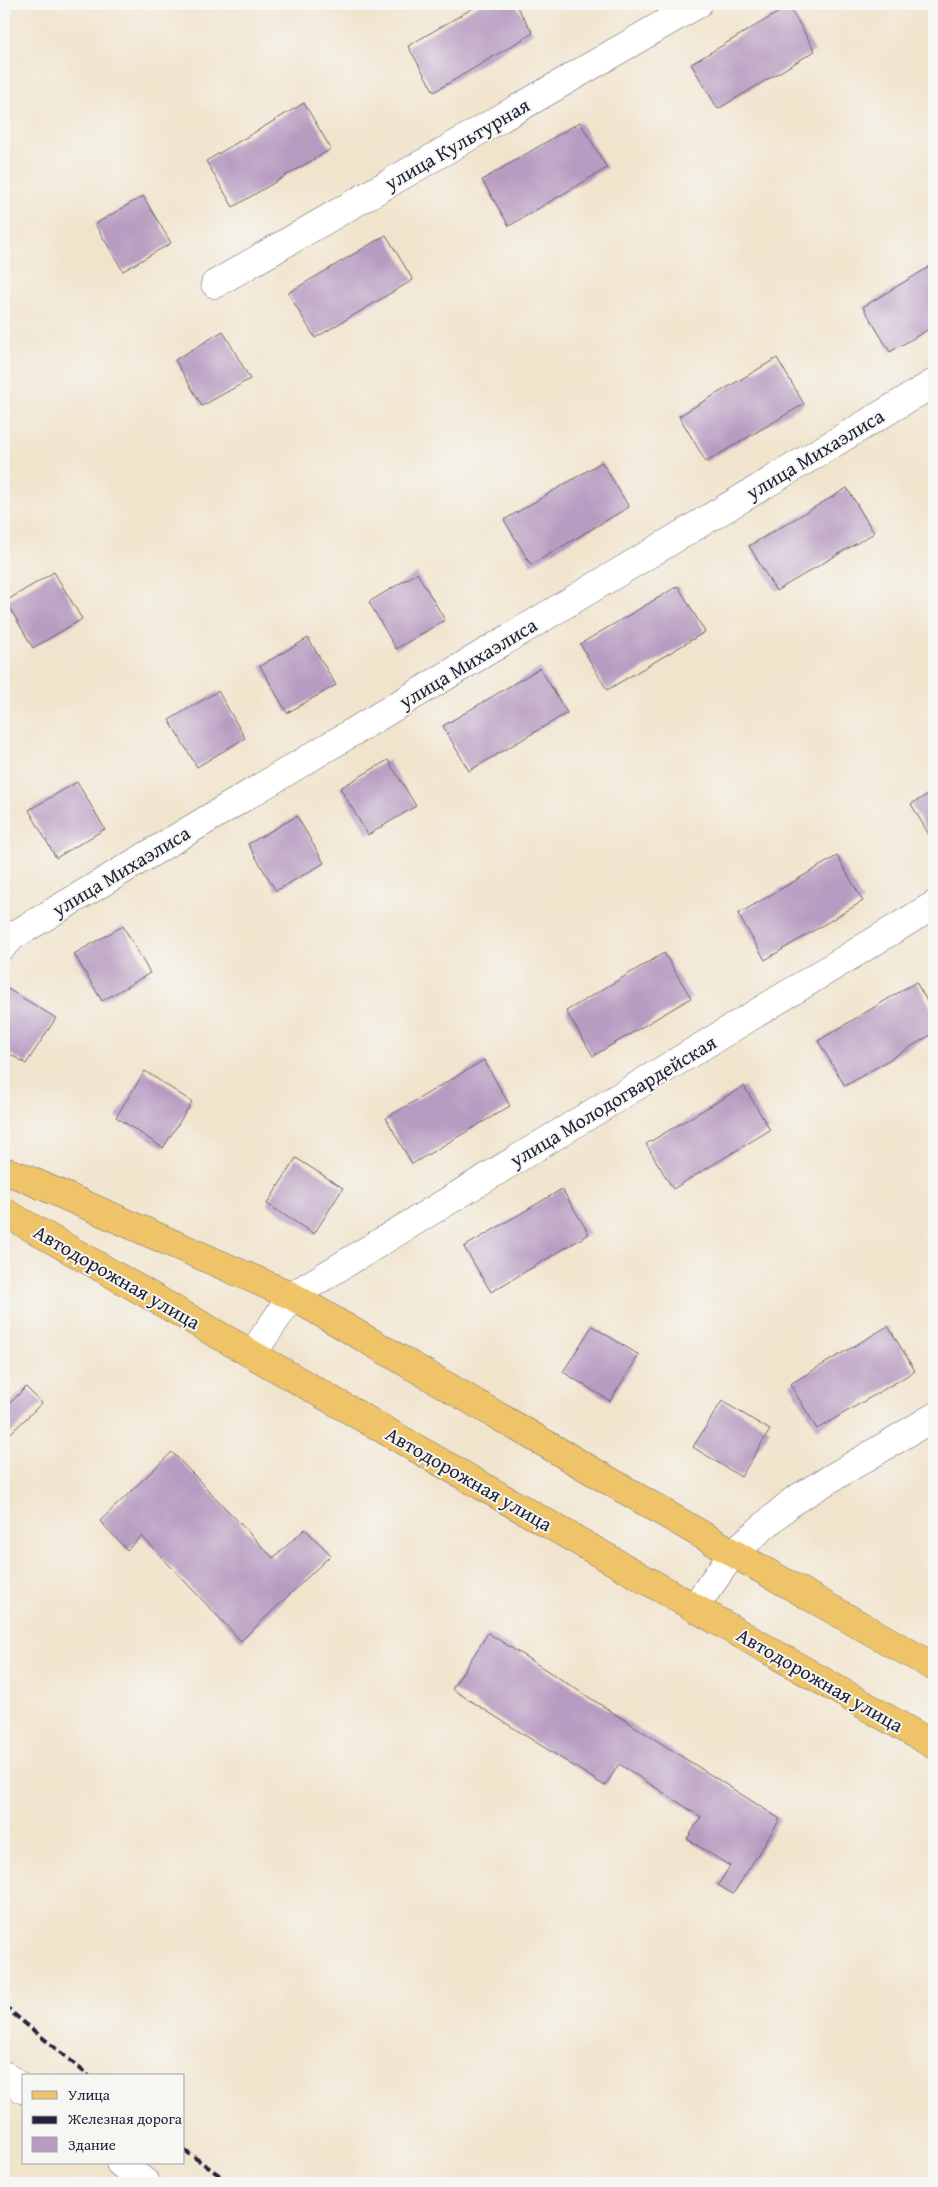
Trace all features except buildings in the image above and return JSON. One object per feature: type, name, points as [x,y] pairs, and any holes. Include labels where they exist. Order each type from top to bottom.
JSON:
[{"type":"main road","points":[[4,1171],[20,1176],[292,1296],[733,1553],[934,1667]]},
{"type":"main road","name":"Автодорожная улица","points":[[4,1212],[934,1745]]},
{"type":"street","name":"улица Культурная","points":[[215,284],[698,4]]},
{"type":"street","name":"улица Михаэлиса","points":[[4,945],[13,936],[934,383]]},
{"type":"street","name":"улица Молодогвардейская","points":[[292,1296],[934,906]]},
{"type":"street","points":[[252,1354],[292,1296]]},
{"type":"street","points":[[694,1608],[733,1553],[793,1501],[934,1417]]},
{"type":"street","points":[[4,2075],[22,2088]]},
{"type":"street","points":[[121,2164],[146,2183]]},
{"type":"railway","points":[[4,2006],[87,2074]]},
{"type":"railway","points":[[185,2151],[230,2183]]}]
